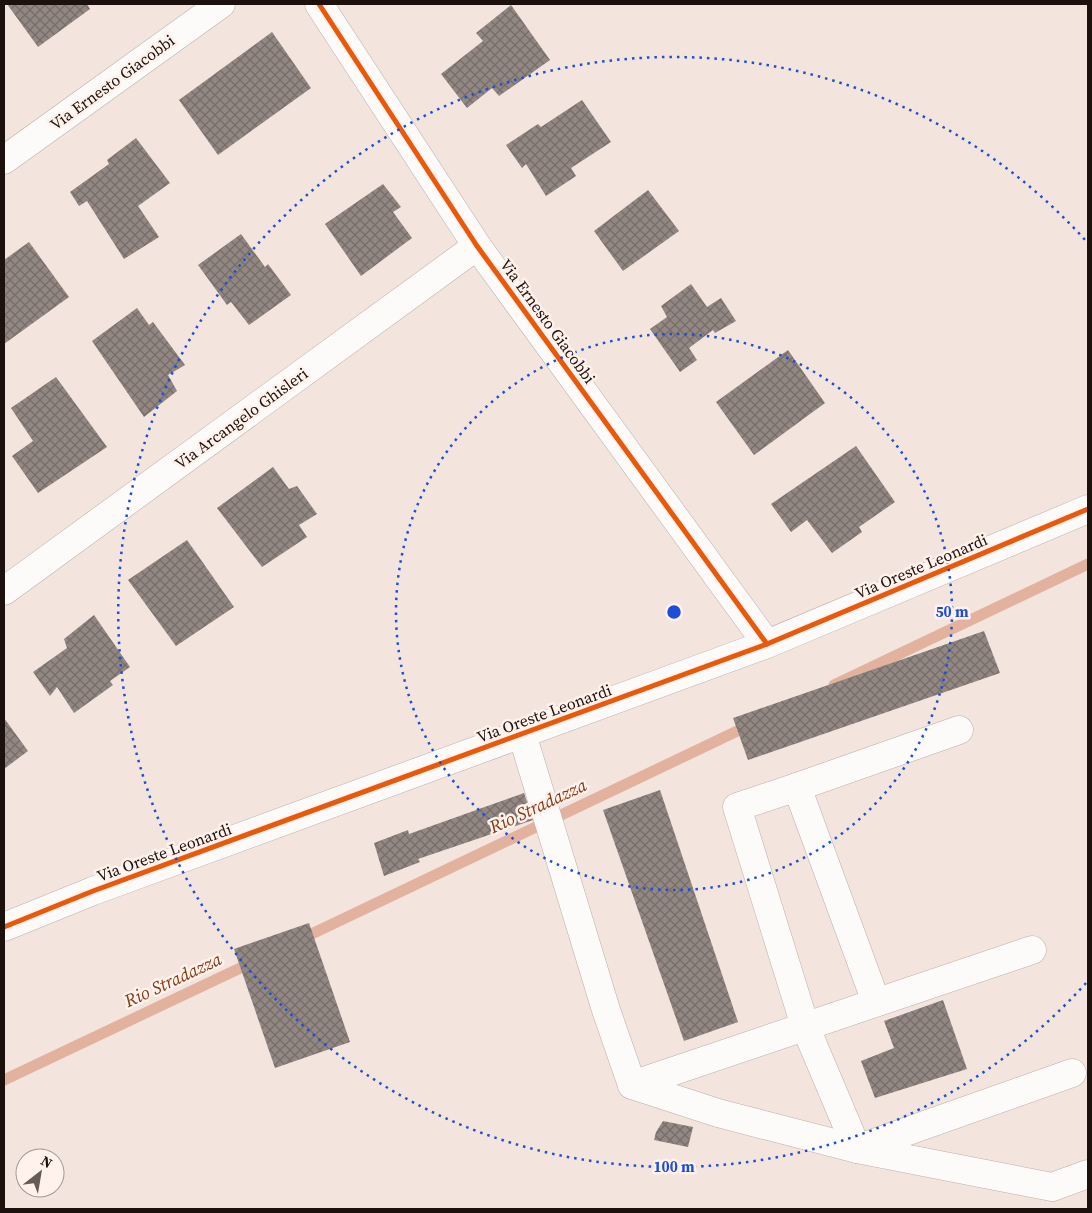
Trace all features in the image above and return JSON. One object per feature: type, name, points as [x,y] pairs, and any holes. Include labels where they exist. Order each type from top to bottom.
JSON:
[{"type":"street","name":"Via Ernesto Giacobbi","points":[[4,160],[220,4]]},
{"type":"street","name":"Via Ernesto Giacobbi","points":[[319,4],[477,246],[767,644]]},
{"type":"street","name":"Via Arcangelo Ghisleri","points":[[4,591],[477,246]]},
{"type":"street","name":"Via Oreste Leonardi","points":[[4,928],[102,888],[767,644],[1088,508]]},
{"type":"street","points":[[857,1150],[805,1026],[737,807],[958,730]]},
{"type":"street","points":[[522,734],[606,1010],[632,1085]]},
{"type":"street","points":[[797,787],[876,1002]]},
{"type":"street","points":[[632,1085],[1032,950]]},
{"type":"street","points":[[857,1150],[1072,1073]]},
{"type":"street","points":[[632,1085],[718,1113],[857,1150],[1052,1187],[1088,1174]]},
{"type":"building","points":[[7,4],[87,4],[90,9],[38,47]]},
{"type":"building","points":[[511,5],[550,60],[499,96],[492,88],[467,108],[441,74],[483,41],[476,33]]},
{"type":"building","points":[[272,32],[311,88],[218,155],[179,100]]},
{"type":"building","points":[[582,100],[611,142],[571,168],[576,176],[546,196],[526,164],[522,168],[506,145],[538,124],[541,127]]},
{"type":"building","points":[[136,138],[170,183],[138,206],[159,237],[124,259],[87,201],[79,206],[70,192],[109,164],[107,160]]},
{"type":"building","points":[[383,184],[401,207],[393,212],[412,238],[361,276],[325,224]]},
{"type":"building","points":[[648,190],[679,231],[623,271],[594,231]]},
{"type":"building","points":[[241,234],[265,267],[268,264],[291,295],[249,325],[231,302],[227,305],[198,265]]},
{"type":"building","points":[[29,242],[69,297],[4,344],[4,260]]},
{"type":"building","points":[[691,284],[707,307],[721,298],[736,321],[715,333],[713,330],[689,348],[697,360],[680,372],[650,329],[667,317],[661,306]]},
{"type":"building","points":[[137,308],[149,325],[153,322],[185,365],[168,375],[177,391],[144,417],[92,341]]},
{"type":"building","points":[[788,350],[825,403],[754,455],[716,402]]},
{"type":"building","points":[[56,377],[107,447],[38,493],[12,456],[33,441],[11,408]]},
{"type":"building","points":[[856,446],[895,502],[859,527],[862,532],[832,553],[807,520],[791,532],[771,504]]},
{"type":"building","points":[[273,467],[289,489],[297,486],[317,514],[299,525],[307,537],[262,567],[217,508]]},
{"type":"building","points":[[187,540],[234,607],[176,646],[128,580]]},
{"type":"building","points":[[94,615],[130,667],[110,681],[113,685],[74,713],[57,687],[50,696],[33,672],[67,648],[64,639]]},
{"type":"building","points":[[984,631],[1000,673],[748,760],[733,718]]},
{"type":"building","points":[[4,718],[28,751],[4,769]]},
{"type":"building","points":[[660,790],[738,1022],[684,1041],[603,810]]},
{"type":"building","points":[[524,793],[533,820],[418,859],[420,862],[384,876],[374,843],[408,830],[409,834]]},
{"type":"building","points":[[309,923],[350,1042],[275,1068],[234,949]]},
{"type":"building","points":[[943,1000],[967,1069],[875,1098],[861,1061],[894,1048],[884,1021]]},
{"type":"building","points":[[663,1121],[693,1127],[688,1147],[654,1140],[656,1132]]},
{"type":"waterway","name":"Rio Stradazza","points":[[834,685],[1088,564]]},
{"type":"waterway","name":"Rio Stradazza","points":[[299,940],[752,724]]},
{"type":"waterway","name":"Rio Stradazza","points":[[4,1080],[253,962]]},
{"type":"cycle path","points":[[319,4],[477,246],[767,644]]},
{"type":"cycle path","points":[[4,927],[93,891],[767,644],[1088,509]]}]
